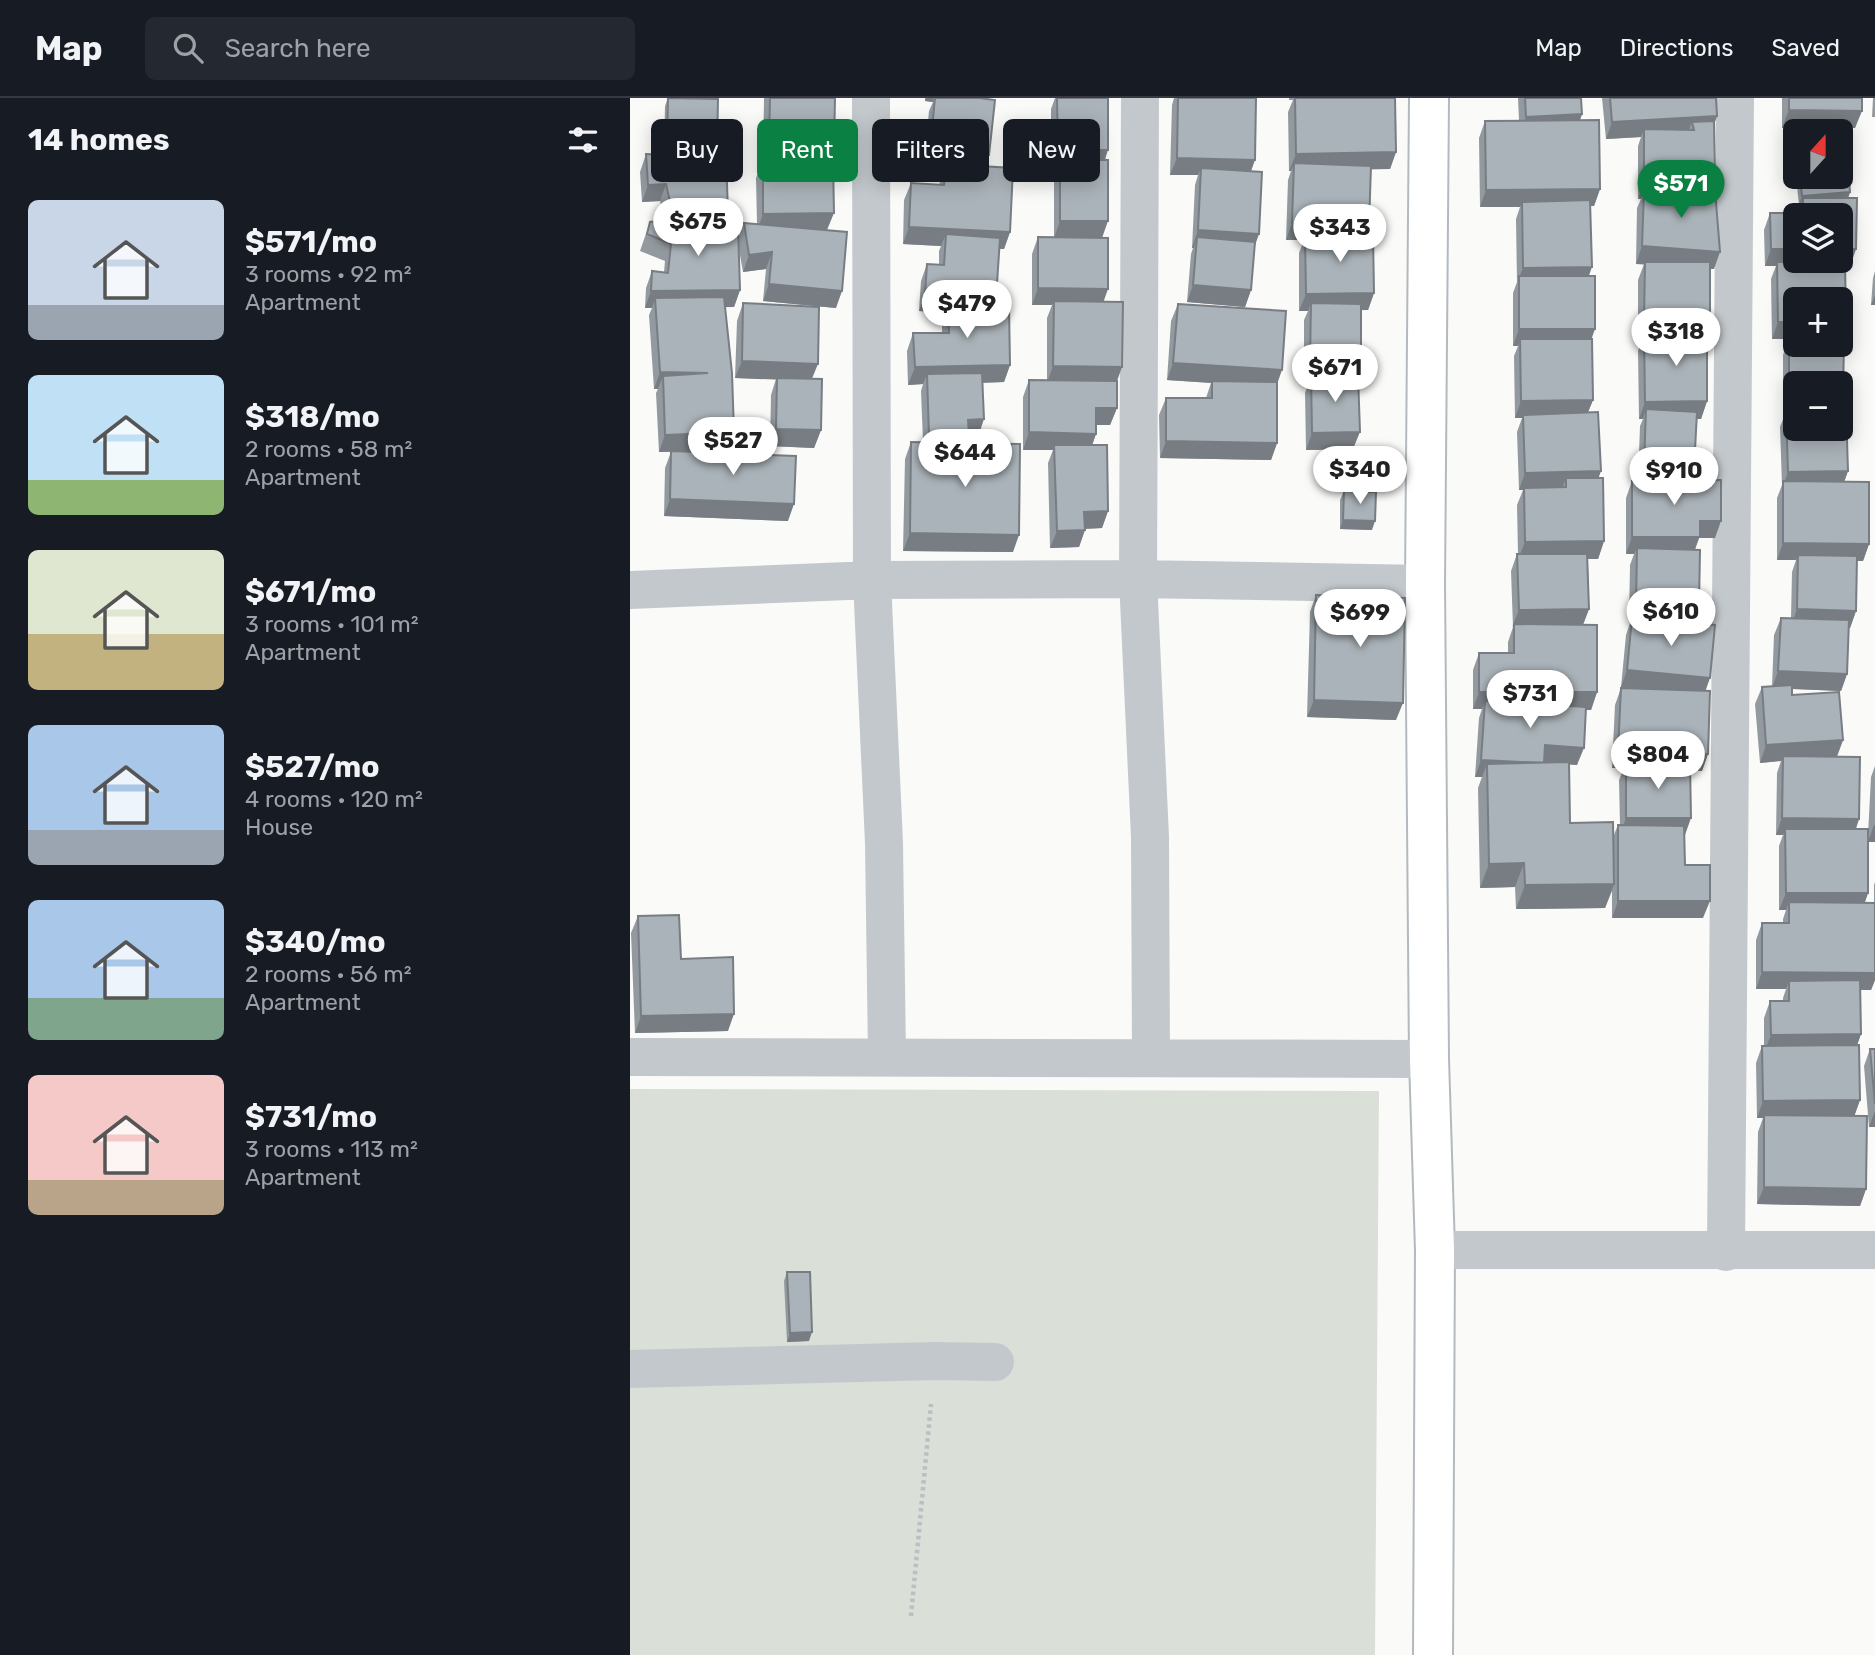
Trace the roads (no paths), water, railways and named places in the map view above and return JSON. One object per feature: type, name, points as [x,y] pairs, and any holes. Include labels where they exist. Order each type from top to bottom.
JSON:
[{"type":"street","points":[[872,98],[872,580],[884,843],[887,1056]]},
{"type":"street","points":[[1140,98],[1138,579],[1150,837],[1151,1057]]},
{"type":"street","points":[[1429,98],[1425,584],[1429,1059],[1435,1251],[1433,1655]]},
{"type":"street","points":[[1727,1252],[1735,98]]},
{"type":"street","points":[[630,590],[872,580],[1138,579],[1425,584]]},
{"type":"street","points":[[630,1057],[1429,1059]]},
{"type":"street","points":[[1435,1251],[1875,1250]]},
{"type":"street","points":[[630,1369],[935,1361],[995,1362]]}]
